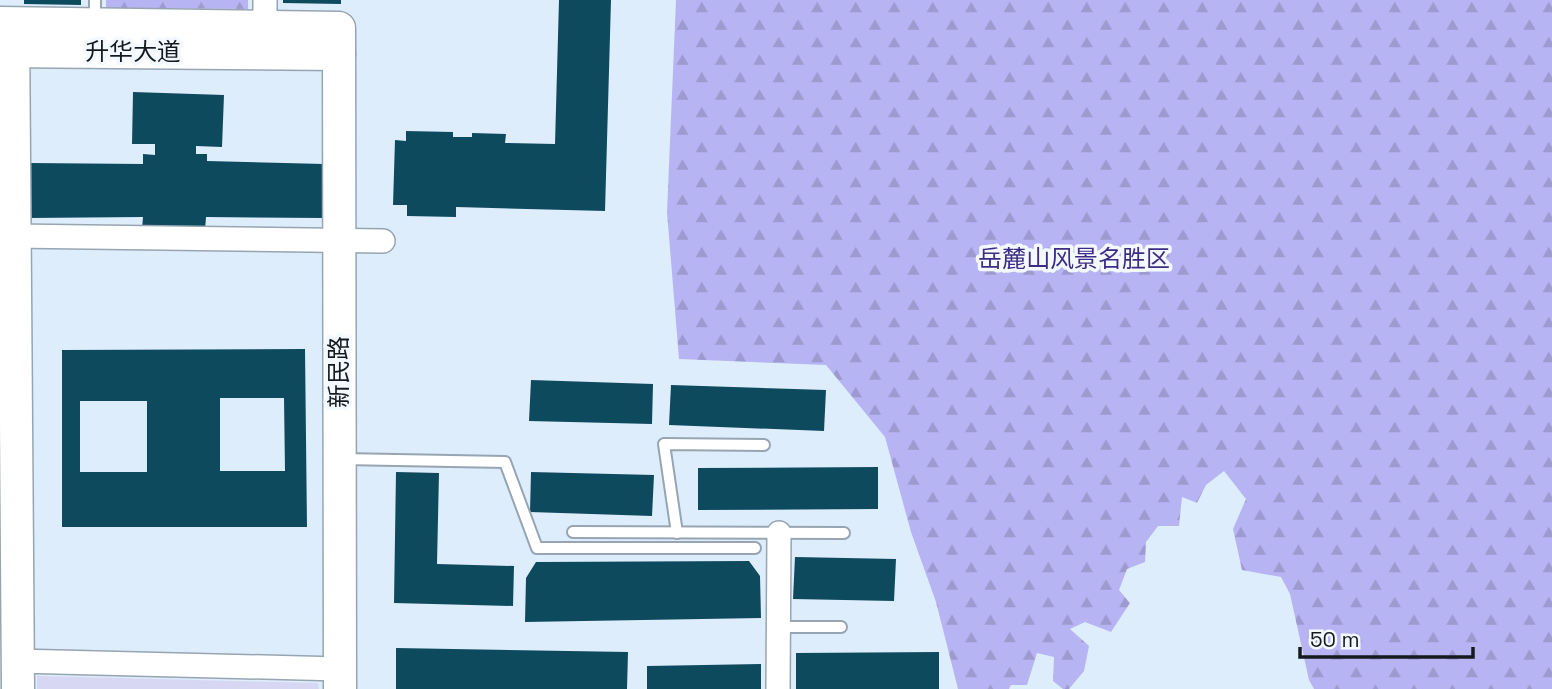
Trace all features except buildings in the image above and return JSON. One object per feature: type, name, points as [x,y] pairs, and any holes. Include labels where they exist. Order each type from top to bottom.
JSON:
[{"type":"street","name":"升华大道","points":[[6,37],[95,12],[265,27]]},
{"type":"street","name":"升华大道","points":[[6,37],[265,27]]},
{"type":"street","name":"新民路","points":[[265,27],[339,28],[340,679]]},
{"type":"street","points":[[6,37],[13,236],[17,675],[340,679]]},
{"type":"street","points":[[13,236],[383,241]]},
{"type":"street","points":[[778,689],[779,533]]},
{"type":"lane","points":[[677,533],[664,443],[764,445]]},
{"type":"lane","points":[[340,458],[505,461],[537,548],[755,548]]},
{"type":"lane","points":[[573,532],[844,533]]},
{"type":"lane","points":[[779,627],[842,628]]},
{"type":"shaded area","points":[[37,676],[318,683],[319,689],[37,689]]},
{"type":"green space","points":[[106,0],[248,0],[248,9],[106,8]]},
{"type":"green space","name":"岳麓山风景名胜区","points":[[676,0],[1552,0],[1552,689],[1314,689],[1309,680],[1290,594],[1281,577],[1242,570],[1233,529],[1246,499],[1224,471],[1206,485],[1197,503],[1182,497],[1179,526],[1158,526],[1146,542],[1145,562],[1127,569],[1119,590],[1130,603],[1111,632],[1085,622],[1070,629],[1089,646],[1084,671],[1069,689],[1063,689],[1053,681],[1054,657],[1037,653],[1027,685],[1011,685],[1009,689],[958,689],[936,602],[911,532],[885,437],[826,365],[679,359],[667,212]]}]
